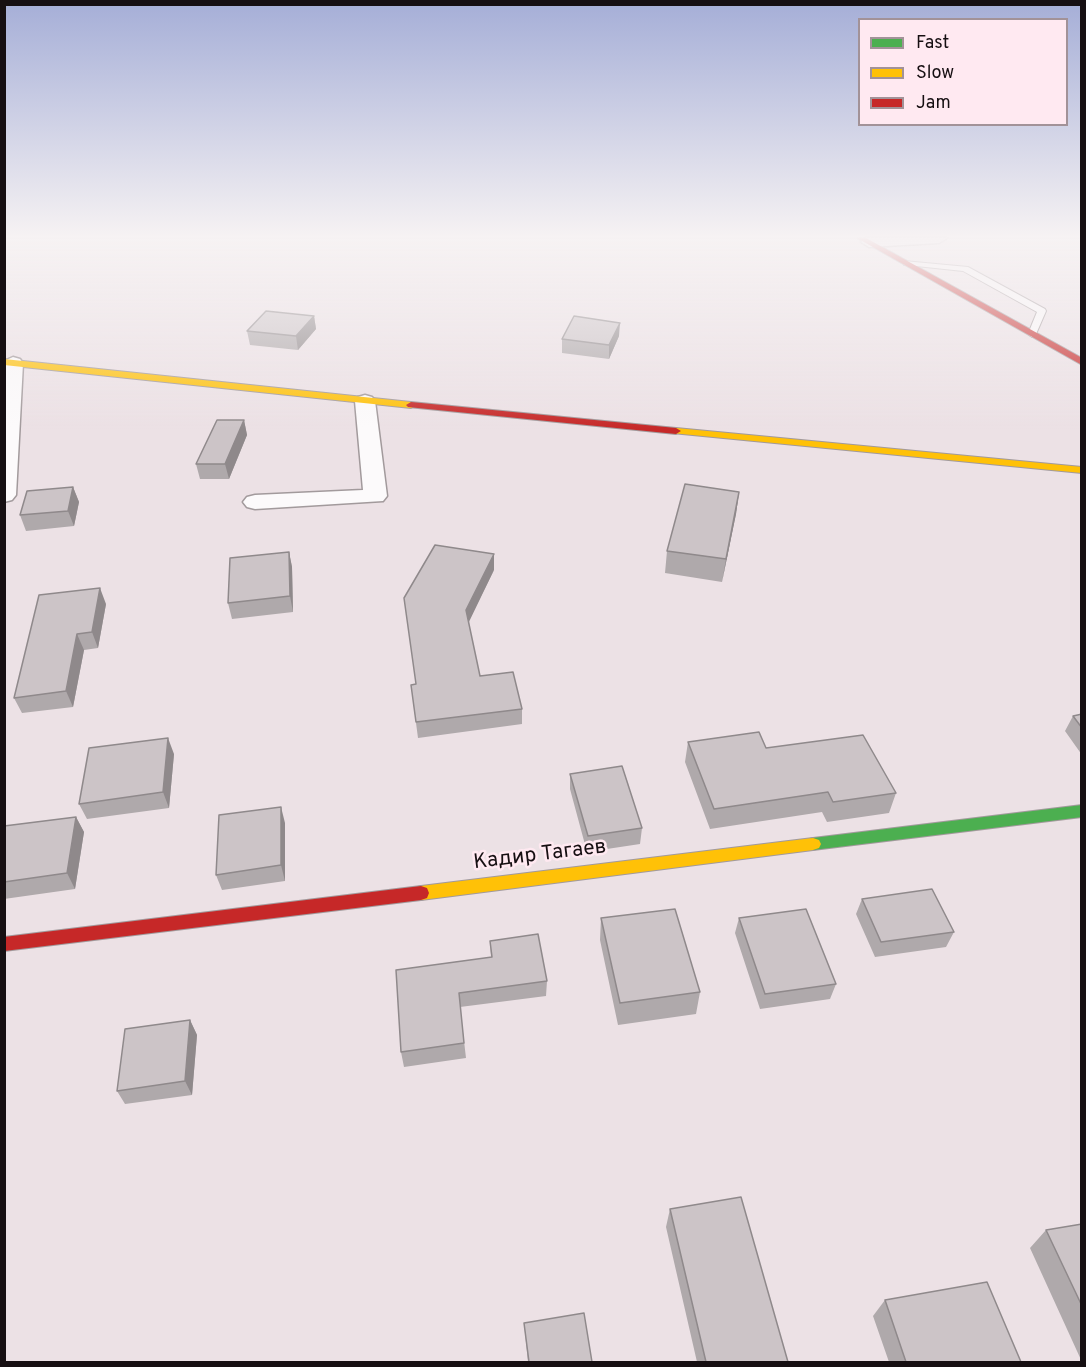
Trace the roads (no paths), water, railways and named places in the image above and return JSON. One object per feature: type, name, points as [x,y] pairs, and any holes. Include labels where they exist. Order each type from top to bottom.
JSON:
[{"type":"main road","points":[[975,302],[1082,362]]},
{"type":"main road","points":[[9,363],[365,401],[1082,470]]},
{"type":"main road","name":"Кадир Тагаев","points":[[4,944],[1082,811]]},
{"type":"street","points":[[4,495],[9,363]]},
{"type":"street","points":[[255,502],[375,496],[365,401]]},
{"type":"lane","points":[[1025,302],[1042,311],[1032,334]]}]
